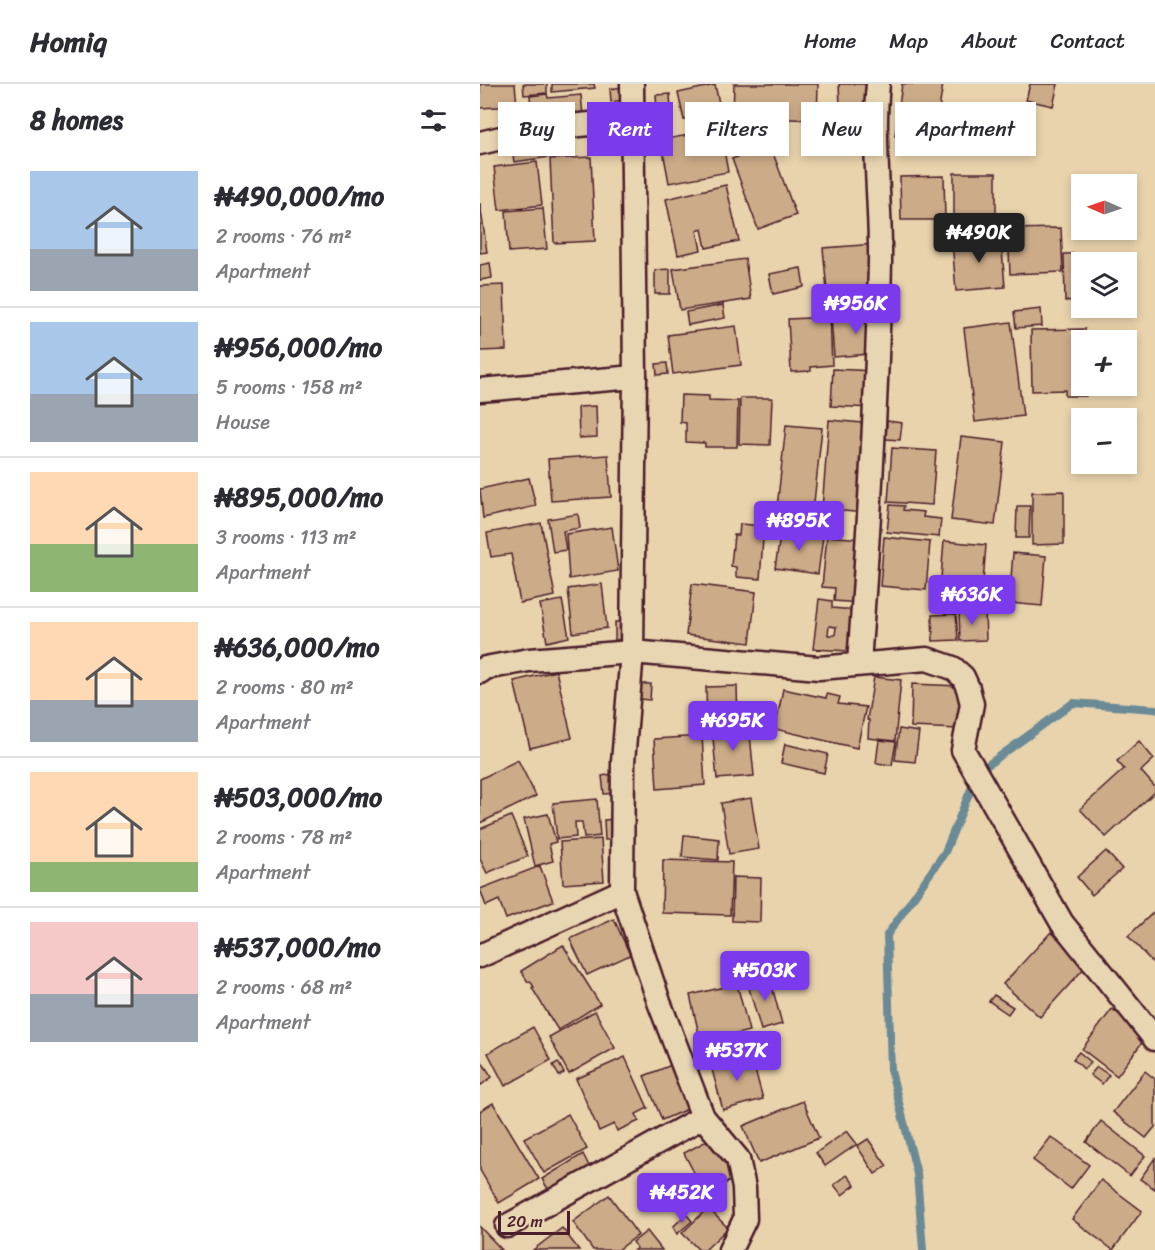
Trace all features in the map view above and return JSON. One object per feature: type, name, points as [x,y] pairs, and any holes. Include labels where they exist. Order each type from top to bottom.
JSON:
[{"type":"street","points":[[632,84],[632,102]]},
{"type":"street","points":[[859,663],[878,386],[880,244],[876,109],[878,84]]},
{"type":"street","points":[[480,143],[538,129],[587,124]]},
{"type":"street","points":[[632,156],[635,377],[632,652],[623,762],[622,891],[659,1002],[703,1117],[738,1159],[744,1188],[745,1219],[730,1250]]},
{"type":"street","points":[[480,390],[635,377]]},
{"type":"street","points":[[480,672],[485,668],[530,660],[632,652],[819,668],[927,659],[953,668],[963,677],[972,704],[963,744],[970,762],[1062,923],[1155,1039]]},
{"type":"street","points":[[482,951],[622,891]]},
{"type":"street","points":[[507,1226],[703,1117]]},
{"type":"building","points":[[480,84],[515,84],[517,102],[498,102],[498,107],[480,108]]},
{"type":"building","points":[[523,84],[547,84],[547,93],[524,95]]},
{"type":"building","points":[[552,84],[594,84],[595,88],[552,92]]},
{"type":"building","points":[[734,84],[818,84],[818,102],[801,102],[801,119],[789,119],[789,102],[733,102]]},
{"type":"building","points":[[839,84],[884,84],[883,104],[840,102]]},
{"type":"building","points":[[902,84],[943,84],[940,102],[900,102]]},
{"type":"building","points":[[1030,84],[1058,84],[1053,106],[1026,100]]},
{"type":"building","points":[[715,85],[719,102],[685,102],[684,120],[678,93]]},
{"type":"building","points":[[622,87],[624,100],[611,102],[610,89]]},
{"type":"building","points":[[547,94],[548,98],[581,95],[583,116],[575,117],[575,102],[530,102],[530,96]]},
{"type":"building","points":[[670,94],[671,102],[656,102],[656,95]]},
{"type":"building","points":[[685,136],[685,156],[725,156],[728,172],[669,183],[664,156],[673,156],[673,138]]},
{"type":"building","points":[[513,156],[549,156],[549,157],[514,162]]},
{"type":"building","points":[[740,156],[774,156],[796,215],[758,229],[732,159]]},
{"type":"building","points":[[591,157],[595,241],[554,243],[550,159]]},
{"type":"building","points":[[537,162],[542,205],[499,210],[494,167]]},
{"type":"building","points":[[954,173],[996,173],[996,228],[954,229]]},
{"type":"building","points":[[944,176],[945,220],[901,220],[900,177]]},
{"type":"building","points":[[726,185],[739,241],[706,248],[702,229],[697,231],[701,250],[678,255],[666,199]]},
{"type":"building","points":[[480,203],[487,252],[480,253]]},
{"type":"building","points":[[543,208],[547,249],[509,252],[506,211]]},
{"type":"building","points":[[1061,228],[1063,272],[1010,274],[1008,229]]},
{"type":"building","points":[[1001,237],[1005,287],[956,291],[952,241]]},
{"type":"building","points":[[876,244],[880,286],[827,291],[823,248]]},
{"type":"building","points":[[1064,254],[1071,254],[1071,301],[1065,301]]},
{"type":"building","points":[[745,259],[751,299],[680,310],[673,269]]},
{"type":"building","points":[[490,263],[492,278],[480,280],[480,265]]},
{"type":"building","points":[[801,268],[804,287],[773,294],[769,274]]},
{"type":"building","points":[[670,269],[670,294],[655,294],[655,270]]},
{"type":"building","points":[[504,285],[506,350],[480,351],[480,286]]},
{"type":"building","points":[[723,305],[725,318],[688,325],[686,312]]},
{"type":"building","points":[[1041,309],[1042,326],[1016,328],[1014,312]]},
{"type":"building","points":[[877,313],[881,353],[834,357],[831,317]]},
{"type":"building","points":[[830,317],[832,365],[811,367],[811,371],[791,372],[788,319]]},
{"type":"building","points":[[1011,322],[1023,416],[975,422],[964,328]]},
{"type":"building","points":[[736,326],[741,365],[673,374],[668,335]]},
{"type":"building","points":[[1085,329],[1071,330],[1071,396],[1065,396],[1065,390],[1032,391],[1031,330]]},
{"type":"building","points":[[667,363],[668,374],[657,375],[656,364]]},
{"type":"building","points":[[833,369],[875,371],[873,408],[831,406]]},
{"type":"building","points":[[681,395],[709,396],[709,400],[738,401],[737,447],[705,447],[705,443],[686,442],[686,423],[680,422]]},
{"type":"building","points":[[740,398],[772,398],[770,445],[739,444]]},
{"type":"building","points":[[596,406],[597,437],[579,438],[578,407]]},
{"type":"building","points":[[829,420],[874,424],[865,513],[822,509]]},
{"type":"building","points":[[887,421],[902,423],[900,440],[886,439]]},
{"type":"building","points":[[786,425],[822,428],[813,512],[777,508]]},
{"type":"building","points":[[961,437],[1005,442],[995,525],[951,520]]},
{"type":"building","points":[[892,448],[936,451],[932,505],[888,502]]},
{"type":"building","points":[[608,455],[611,497],[551,501],[548,459]]},
{"type":"building","points":[[529,478],[536,506],[483,518],[480,489]]},
{"type":"building","points":[[1064,491],[1064,544],[1032,545],[1032,492]]},
{"type":"building","points":[[890,505],[904,506],[903,510],[924,512],[923,517],[941,519],[939,537],[887,532]]},
{"type":"building","points":[[1017,506],[1030,506],[1029,538],[1016,538]]},
{"type":"building","points":[[578,514],[580,528],[563,531],[566,550],[553,552],[548,519]]},
{"type":"building","points":[[541,523],[555,596],[520,603],[511,554],[491,557],[487,533]]},
{"type":"building","points":[[740,524],[764,526],[760,579],[736,577],[736,567],[731,566],[734,535],[739,535]]},
{"type":"building","points":[[612,527],[618,571],[569,579],[566,534]]},
{"type":"building","points":[[781,530],[823,536],[818,574],[775,568]]},
{"type":"building","points":[[827,536],[872,540],[860,603],[834,601],[835,588],[822,587]]},
{"type":"building","points":[[884,537],[930,542],[926,590],[880,586]]},
{"type":"building","points":[[944,541],[986,545],[981,607],[939,603]]},
{"type":"building","points":[[1013,553],[1046,556],[1042,606],[1009,603]]},
{"type":"building","points":[[602,584],[607,628],[573,633],[568,589]]},
{"type":"building","points":[[692,584],[756,592],[750,643],[686,635]]},
{"type":"building","points":[[819,599],[832,601],[832,608],[854,610],[850,651],[813,649]],"holes":[[[829,626],[836,627],[835,635],[828,635]]]},
{"type":"building","points":[[562,600],[569,637],[547,642],[540,604]]},
{"type":"building","points":[[985,611],[986,640],[960,641],[959,612]]},
{"type":"building","points":[[956,614],[958,640],[933,641],[932,615]]},
{"type":"building","points":[[615,622],[627,622],[627,640],[615,640]]},
{"type":"building","points":[[556,671],[572,738],[530,748],[514,681]]},
{"type":"building","points":[[874,677],[901,680],[895,741],[868,738],[869,720],[867,720]]},
{"type":"building","points":[[641,684],[651,684],[650,700],[640,699]]},
{"type":"building","points":[[912,684],[960,686],[959,729],[911,727]]},
{"type":"building","points":[[737,686],[738,723],[707,724],[706,687]]},
{"type":"building","points":[[783,689],[826,698],[827,694],[840,697],[838,704],[866,707],[857,748],[775,729]]},
{"type":"building","points":[[749,724],[754,776],[717,779],[712,728]]},
{"type":"building","points":[[899,729],[919,732],[915,762],[895,760]]},
{"type":"building","points":[[702,736],[705,785],[657,789],[654,739]]},
{"type":"building","points":[[879,740],[896,742],[892,765],[876,763]]},
{"type":"building","points":[[1139,741],[1154,759],[1141,771],[1155,787],[1155,792],[1106,837],[1080,809],[1124,769],[1117,761]]},
{"type":"building","points":[[785,744],[828,754],[824,773],[781,763]]},
{"type":"building","points":[[518,760],[536,796],[480,823],[480,779]]},
{"type":"building","points":[[612,774],[615,793],[604,794],[602,776]]},
{"type":"building","points":[[751,798],[759,849],[729,854],[721,803]]},
{"type":"building","points":[[597,799],[600,836],[584,838],[582,822],[575,822],[576,837],[557,839],[553,803]]},
{"type":"building","points":[[548,814],[556,842],[549,844],[553,861],[535,866],[524,819]]},
{"type":"building","points":[[511,816],[528,856],[487,873],[480,859],[480,829]]},
{"type":"building","points":[[616,819],[617,840],[605,840],[604,820]]},
{"type":"building","points":[[684,835],[719,839],[718,860],[682,857]]},
{"type":"building","points":[[601,839],[604,881],[563,884],[560,842]]},
{"type":"building","points":[[1106,851],[1122,869],[1092,895],[1077,877]]},
{"type":"building","points":[[663,860],[732,862],[730,915],[662,913]]},
{"type":"building","points":[[540,866],[553,901],[506,919],[499,900],[486,906],[480,889]]},
{"type":"building","points":[[733,877],[761,878],[760,922],[732,921]]},
{"type":"building","points":[[1155,911],[1155,965],[1128,936]]},
{"type":"building","points":[[614,919],[630,955],[587,975],[570,939]]},
{"type":"building","points":[[1051,932],[1087,965],[1040,1017],[1003,984]]},
{"type":"building","points":[[563,945],[600,1004],[558,1030],[532,988],[534,987],[521,971]]},
{"type":"building","points":[[769,975],[782,1024],[761,1030],[747,981]]},
{"type":"building","points":[[737,984],[749,1031],[701,1043],[690,995]]},
{"type":"building","points":[[994,995],[1013,1007],[1008,1014],[989,1001]]},
{"type":"building","points":[[1112,1009],[1147,1036],[1117,1076],[1082,1049]]},
{"type":"building","points":[[595,1011],[615,1048],[569,1074],[549,1037]]},
{"type":"building","points":[[533,1027],[551,1060],[505,1086],[488,1053]]},
{"type":"building","points":[[1079,1052],[1091,1062],[1084,1069],[1073,1059]]},
{"type":"building","points":[[751,1055],[763,1099],[723,1110],[711,1066]]},
{"type":"building","points":[[625,1057],[648,1108],[636,1114],[639,1121],[617,1131],[614,1124],[599,1131],[576,1079]]},
{"type":"building","points":[[480,1059],[492,1077],[481,1085],[480,1083]]},
{"type":"building","points":[[558,1062],[564,1073],[559,1076],[553,1065]]},
{"type":"building","points":[[674,1064],[692,1107],[662,1120],[644,1076]]},
{"type":"building","points":[[1097,1067],[1109,1075],[1102,1084],[1090,1075]]},
{"type":"building","points":[[1145,1071],[1155,1079],[1155,1127],[1146,1138],[1113,1112]]},
{"type":"building","points":[[803,1101],[819,1138],[759,1163],[743,1126]]},
{"type":"building","points":[[493,1103],[539,1179],[499,1203],[480,1170],[480,1111]]},
{"type":"building","points":[[568,1114],[587,1149],[544,1173],[524,1138]]},
{"type":"building","points":[[1101,1121],[1145,1156],[1130,1176],[1086,1142]]},
{"type":"building","points":[[847,1131],[857,1144],[825,1166],[816,1153]]},
{"type":"building","points":[[1051,1137],[1089,1165],[1071,1189],[1033,1160]]},
{"type":"building","points":[[712,1138],[734,1179],[705,1194],[684,1153]]},
{"type":"building","points":[[868,1139],[887,1166],[875,1174],[857,1146]]},
{"type":"building","points":[[583,1154],[591,1170],[551,1194],[542,1179]]},
{"type":"building","points":[[1155,1158],[1155,1189],[1140,1179]]},
{"type":"building","points":[[847,1175],[855,1185],[842,1195],[834,1185]]},
{"type":"building","points":[[1101,1180],[1142,1211],[1113,1250],[1072,1219]]},
{"type":"building","points":[[686,1184],[692,1192],[681,1200],[675,1193]]},
{"type":"building","points":[[609,1195],[638,1235],[618,1250],[593,1250],[573,1222]]},
{"type":"building","points":[[708,1208],[728,1228],[705,1250],[699,1250],[682,1233]]},
{"type":"building","points":[[686,1214],[692,1221],[677,1234],[673,1227]]},
{"type":"building","points":[[480,1227],[502,1250],[480,1250]]},
{"type":"building","points":[[562,1228],[579,1250],[533,1250]]},
{"type":"building","points":[[647,1231],[662,1250],[634,1250],[637,1248],[633,1242]]},
{"type":"waterway","points":[[923,1250],[917,1174],[891,1071],[887,935],[945,852],[978,772],[1073,703],[1155,709]]}]
